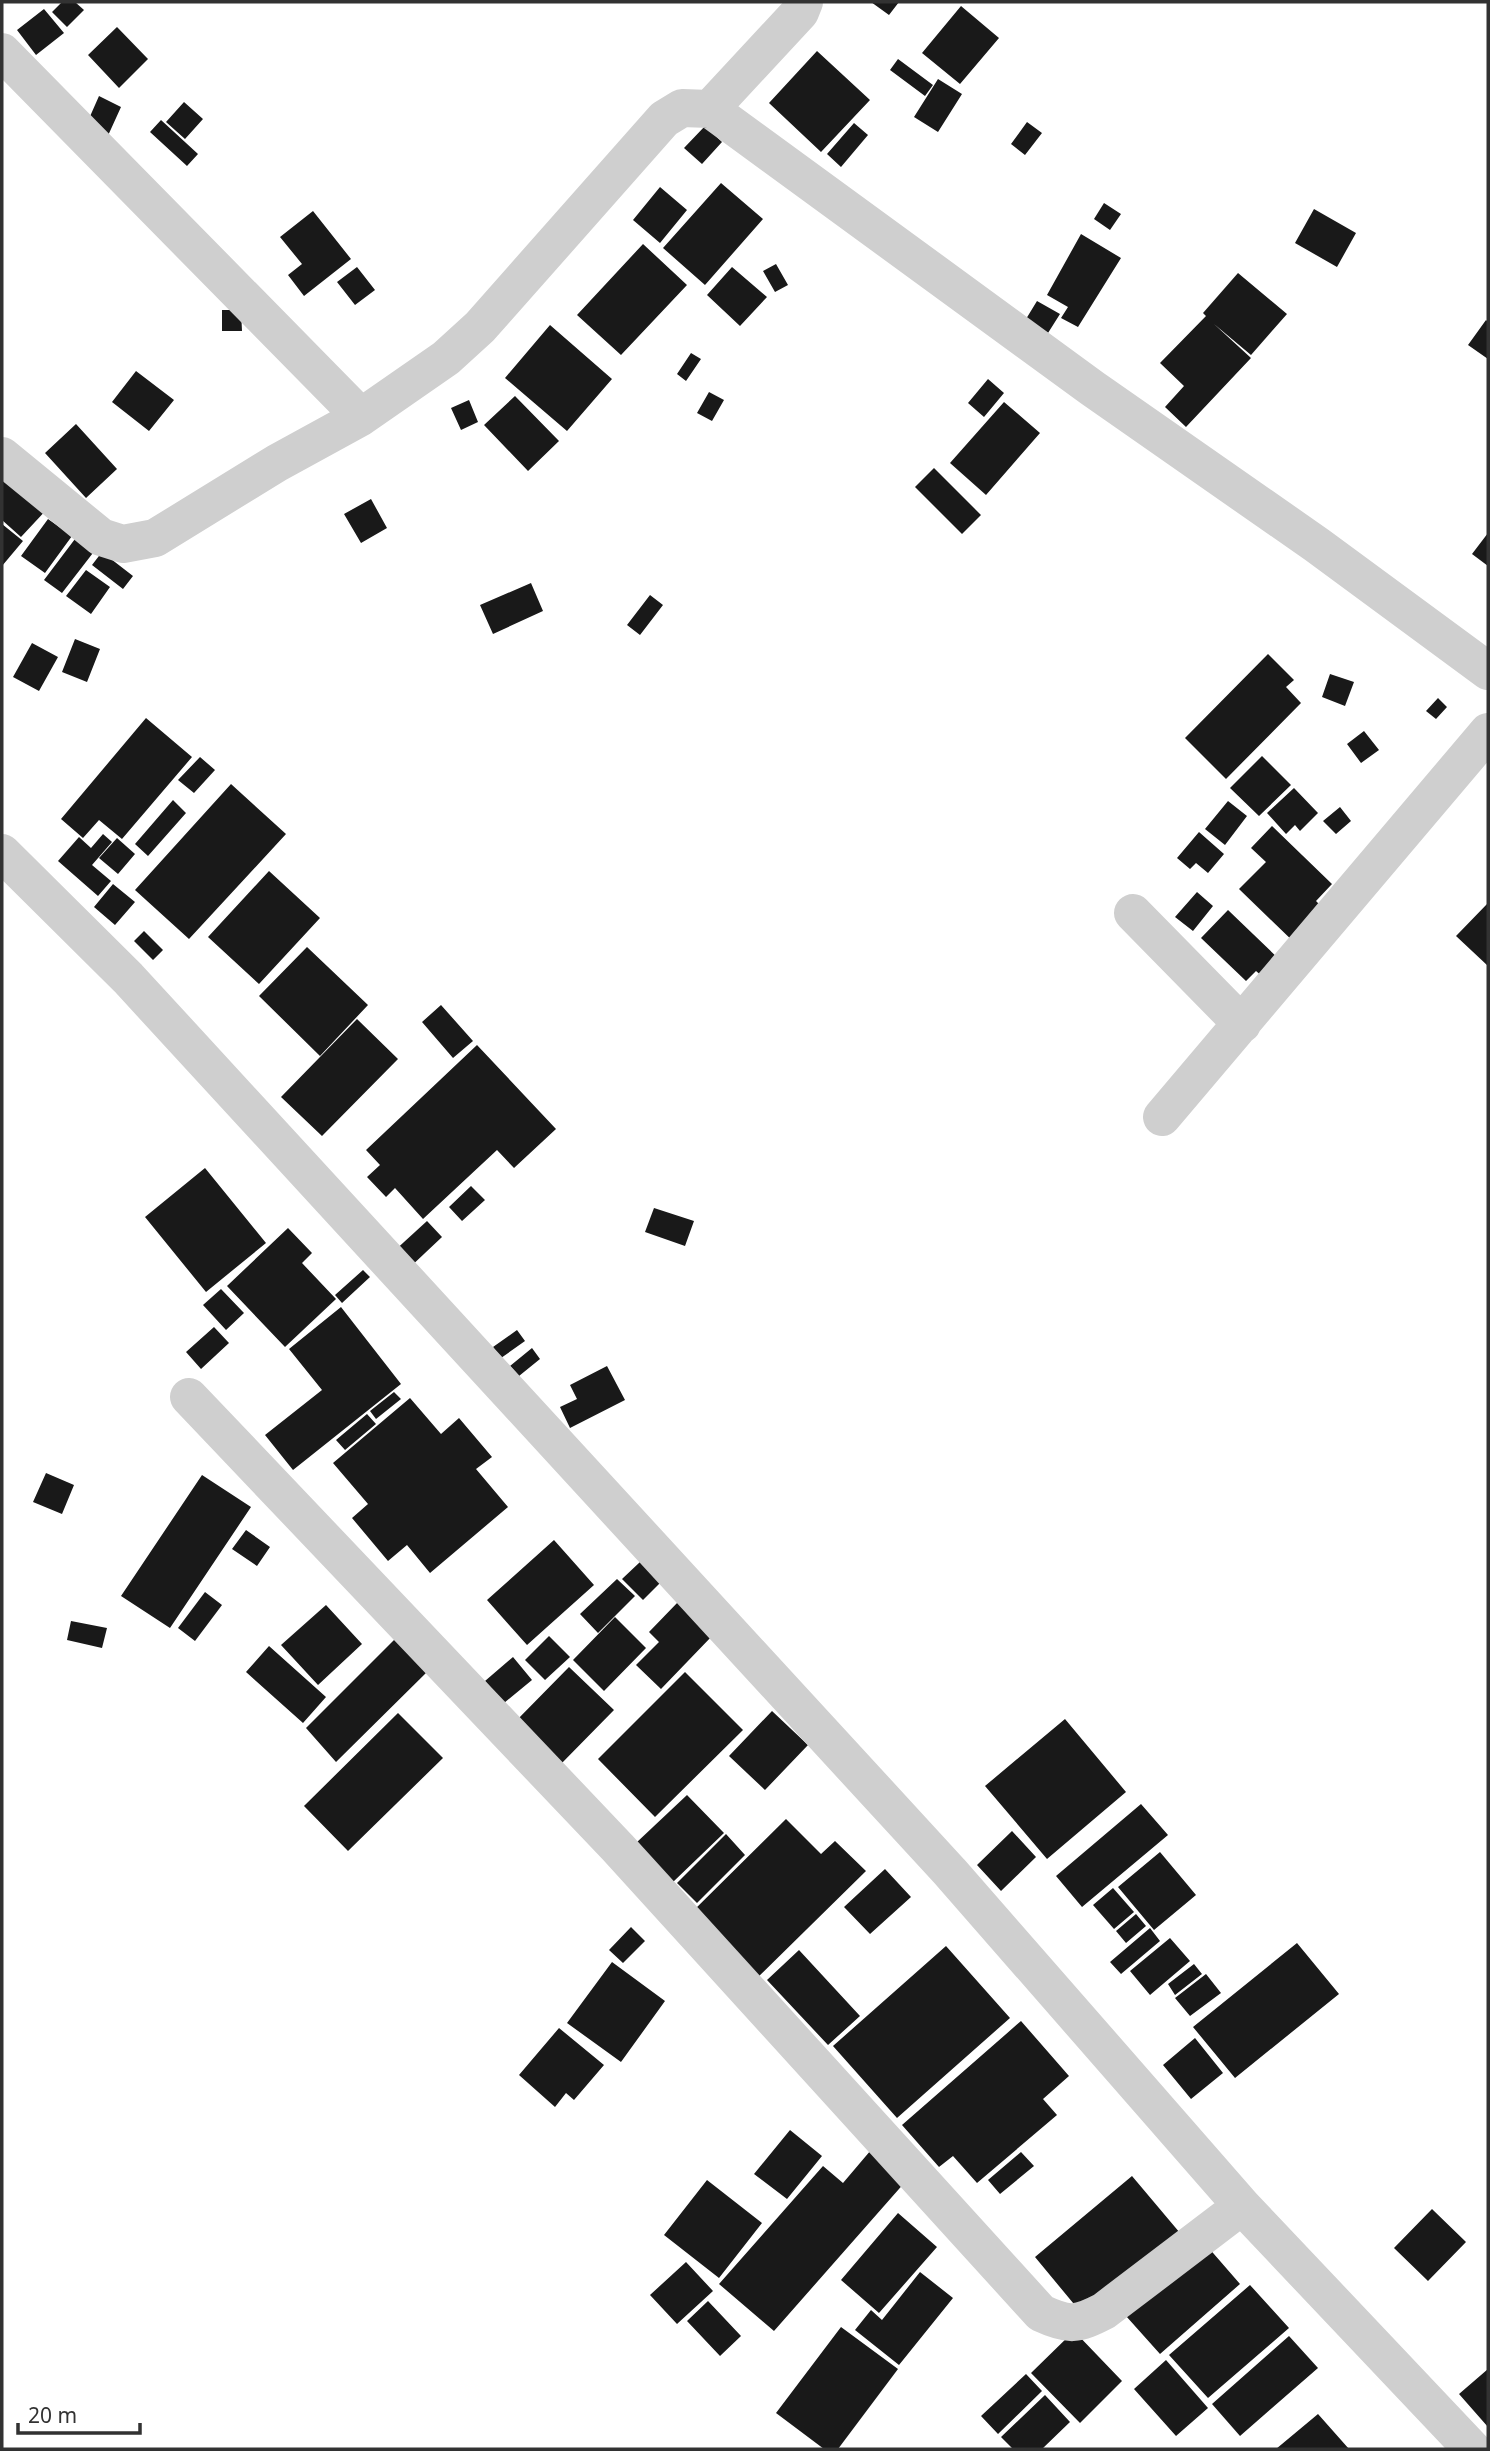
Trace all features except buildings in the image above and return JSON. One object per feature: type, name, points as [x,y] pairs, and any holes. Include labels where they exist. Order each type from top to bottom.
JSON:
[{"type":"street","points":[[710,109],[800,12],[804,2]]},
{"type":"street","points":[[2,52],[361,416]]},
{"type":"street","points":[[2,456],[101,537],[123,544],[155,538],[277,463],[361,416],[446,358],[480,327],[664,118],[682,108],[710,109],[1092,388],[1317,545],[1488,671]]},
{"type":"street","points":[[1162,1117],[1488,732]]},
{"type":"street","points":[[2,853],[128,978],[950,1872],[1242,2206],[1472,2449]]},
{"type":"street","points":[[1133,913],[1242,1024]]},
{"type":"street","points":[[190,1397],[618,1848],[1041,2312],[1061,2322],[1081,2323],[1104,2311],[1242,2206]]}]
